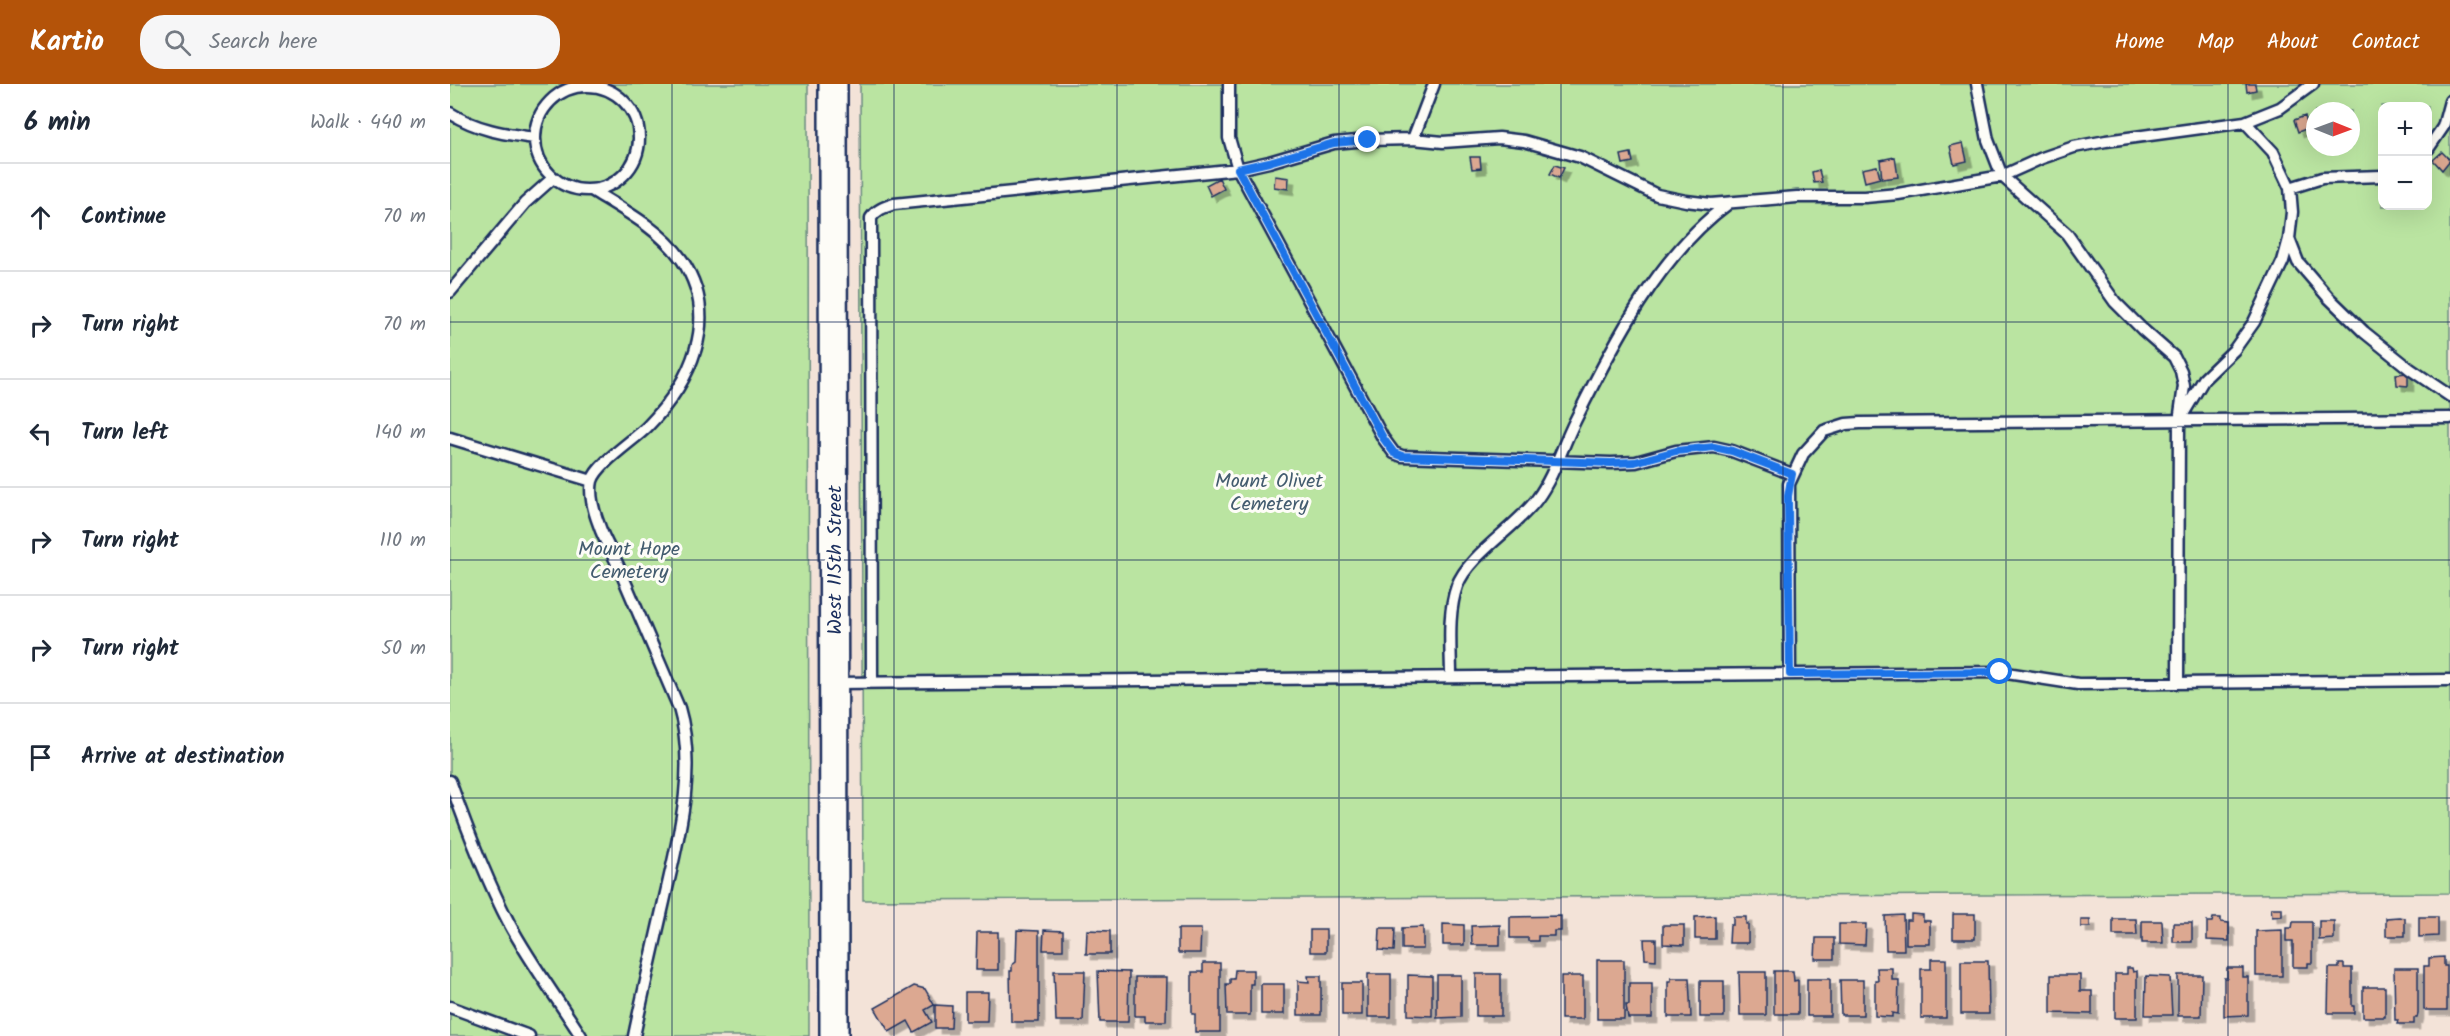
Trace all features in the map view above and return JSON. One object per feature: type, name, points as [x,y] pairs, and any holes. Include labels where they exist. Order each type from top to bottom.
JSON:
[{"type":"street","name":"West 115th Street","points":[[833,84],[834,1036]]},
{"type":"lane","points":[[1229,84],[1229,138],[1238,169],[1383,438],[1394,453],[1402,456],[1635,462],[1676,451],[1714,447],[1732,451],[1792,474]]},
{"type":"lane","points":[[1413,139],[1434,84]]},
{"type":"lane","points":[[1977,84],[1988,140],[2002,176],[2067,234],[2115,302],[2174,357],[2181,371],[2184,386],[2179,421],[2178,683]]},
{"type":"lane","points":[[872,683],[871,218],[875,211],[894,204],[1238,169],[1334,143],[1413,139],[1443,142],[1499,138],[1524,141],[1580,157],[1657,195],[1711,204],[1797,196],[1898,194],[2002,176],[2074,147],[2172,130],[2245,122],[2280,108],[2313,84]]},
{"type":"lane","points":[[577,87],[613,88],[634,115],[639,131],[639,148],[633,164],[623,177],[609,186],[593,191],[565,186],[543,167],[537,153],[535,138],[538,121],[547,105],[560,94],[577,87]]},
{"type":"lane","points":[[2432,142],[2443,127],[2450,101]]},
{"type":"lane","points":[[450,113],[469,125]]},
{"type":"lane","points":[[2179,421],[2204,380],[2234,350],[2254,322],[2283,261],[2289,238],[2292,212],[2290,188],[2273,152],[2245,122]]},
{"type":"lane","points":[[450,123],[469,125],[497,134],[535,138]]},
{"type":"lane","points":[[2290,188],[2322,178],[2378,176]]},
{"type":"lane","points":[[450,292],[525,203],[553,178]]},
{"type":"lane","points":[[593,191],[642,222],[666,242],[683,261],[694,285],[701,310],[693,363],[680,387],[645,429],[600,466],[592,481],[592,504],[599,527],[619,567],[679,708],[686,729],[688,753],[683,808],[633,1036]]},
{"type":"lane","points":[[1451,677],[1453,607],[1457,586],[1468,567],[1537,500],[1574,422],[1645,295],[1671,258],[1690,237],[1729,203]]},
{"type":"lane","points":[[2289,238],[2298,262],[2328,297],[2382,347],[2450,396]]},
{"type":"lane","points":[[1790,674],[1788,496],[1792,474],[1803,454],[1824,430],[1846,424],[2450,418]]},
{"type":"lane","points":[[450,438],[592,481]]},
{"type":"lane","points":[[834,683],[2000,672],[2078,684],[2450,680]]},
{"type":"lane","points":[[450,781],[484,870],[508,922],[536,970],[581,1036]]},
{"type":"lane","points":[[450,1007],[529,1036]]},
{"type":"green space","name":"Mount Hope Cemetery","points":[[450,84],[808,84],[809,1036],[450,1036]]},
{"type":"green space","name":"Mount Olivet Cemetery","points":[[860,84],[2450,84],[2450,893],[863,900]]},
{"type":"building","points":[[2246,84],[2255,84],[2256,90],[2247,92]]},
{"type":"building","points":[[2305,116],[2306,129],[2298,132],[2294,120]]},
{"type":"building","points":[[1963,143],[1967,161],[1954,164],[1950,146]]},
{"type":"building","points":[[2442,152],[2450,160],[2442,170],[2433,160]]},
{"type":"building","points":[[1631,153],[1633,162],[1623,164],[1621,155]]},
{"type":"building","points":[[1470,157],[1480,157],[1481,168],[1472,169]]},
{"type":"building","points":[[1895,157],[1898,177],[1882,179],[1880,160]]},
{"type":"building","points":[[1555,165],[1564,168],[1559,178],[1550,174]]},
{"type":"building","points":[[1877,166],[1880,178],[1865,182],[1862,169]]},
{"type":"building","points":[[1819,170],[1822,182],[1814,183],[1812,172]]},
{"type":"building","points":[[1275,176],[1289,178],[1288,189],[1274,187]]},
{"type":"building","points":[[1219,178],[1224,189],[1211,196],[1206,185]]},
{"type":"building","points":[[2408,373],[2408,386],[2397,385],[2396,374]]},
{"type":"building","points":[[2271,908],[2282,908],[2282,916],[2272,917]]},
{"type":"building","points":[[1911,914],[1923,915],[1923,921],[1930,921],[1930,944],[1906,944],[1906,920],[1911,920]]},
{"type":"building","points":[[1953,914],[1975,914],[1975,939],[1953,939]]},
{"type":"building","points":[[1903,915],[1904,950],[1886,950],[1885,916]]},
{"type":"building","points":[[1561,916],[1561,931],[1554,931],[1554,936],[1538,936],[1538,941],[1528,941],[1528,938],[1510,938],[1510,917]]},
{"type":"building","points":[[1715,916],[1715,939],[1695,939],[1695,917]]},
{"type":"building","points":[[1733,917],[1746,917],[1748,943],[1729,943]]},
{"type":"building","points":[[2419,917],[2438,917],[2438,936],[2419,937]]},
{"type":"building","points":[[2213,918],[2221,918],[2221,922],[2229,923],[2229,941],[2207,940],[2207,922],[2212,922]]},
{"type":"building","points":[[2386,918],[2405,918],[2405,936],[2386,936]]},
{"type":"building","points":[[2113,919],[2136,919],[2137,935],[2113,935]]},
{"type":"building","points":[[2081,920],[2090,920],[2090,927],[2081,927]]},
{"type":"building","points":[[2142,921],[2162,921],[2163,943],[2142,943]]},
{"type":"building","points":[[2319,921],[2334,921],[2334,939],[2319,940]]},
{"type":"building","points":[[2293,922],[2312,922],[2312,963],[2308,963],[2308,967],[2293,967],[2293,941],[2286,941],[2286,928],[2292,928]]},
{"type":"building","points":[[2173,923],[2192,923],[2192,942],[2173,942]]},
{"type":"building","points":[[1443,924],[1464,925],[1464,945],[1443,945]]},
{"type":"building","points":[[1839,924],[1866,924],[1865,945],[1839,944]]},
{"type":"building","points":[[1500,925],[1500,945],[1472,945],[1471,926]]},
{"type":"building","points":[[1663,925],[1684,925],[1684,945],[1663,944]]},
{"type":"building","points":[[1423,927],[1423,949],[1402,949],[1402,928]]},
{"type":"building","points":[[1380,928],[1395,928],[1394,951],[1379,950]]},
{"type":"building","points":[[1178,929],[1201,929],[1200,953],[1178,953]]},
{"type":"building","points":[[1017,930],[1039,931],[1039,1022],[1011,1022],[1010,971],[1016,962]]},
{"type":"building","points":[[1044,930],[1063,931],[1063,950],[1043,950]]},
{"type":"building","points":[[1087,930],[1110,931],[1110,954],[1086,954]]},
{"type":"building","points":[[1310,930],[1326,930],[1326,952],[1310,952]]},
{"type":"building","points":[[2282,930],[2282,976],[2256,976],[2256,931]]},
{"type":"building","points":[[977,932],[998,932],[998,970],[976,970]]},
{"type":"building","points":[[1816,938],[1834,938],[1834,959],[1815,959]]},
{"type":"building","points":[[1644,939],[1656,939],[1656,960],[1645,959]]},
{"type":"building","points":[[2444,957],[2444,966],[2447,966],[2447,1010],[2424,1010],[2424,966],[2429,966],[2429,958]]},
{"type":"building","points":[[1931,959],[1946,959],[1946,1018],[1921,1018],[1921,969],[1931,969]]},
{"type":"building","points":[[1597,960],[1624,960],[1624,1019],[1597,1019]]},
{"type":"building","points":[[1961,961],[1988,961],[1989,1014],[1961,1014]]},
{"type":"building","points":[[1203,963],[1220,963],[1220,1032],[1195,1032],[1195,1014],[1192,1014],[1192,972],[1203,972]]},
{"type":"building","points":[[2339,964],[2344,964],[2344,968],[2352,968],[2354,1013],[2328,1013],[2329,968],[2339,968]]},
{"type":"building","points":[[1877,968],[1892,968],[1892,980],[1899,980],[1898,1014],[1892,1013],[1892,1017],[1875,1016]]},
{"type":"building","points":[[2127,968],[2132,968],[2133,972],[2137,971],[2137,1018],[2115,1018],[2115,974],[2127,974]]},
{"type":"building","points":[[2227,968],[2243,968],[2243,977],[2248,977],[2248,1015],[2224,1016],[2224,978],[2227,978]]},
{"type":"building","points":[[2394,968],[2418,968],[2418,1014],[2417,1018],[2414,1018],[2414,1024],[2397,1024],[2398,1020],[2395,1020]]},
{"type":"building","points":[[1235,970],[1253,970],[1253,984],[1250,984],[1250,1015],[1227,1015],[1226,984],[1230,984],[1230,979],[1234,979]]},
{"type":"building","points":[[1054,971],[1085,971],[1083,1021],[1056,1021]]},
{"type":"building","points":[[1098,971],[1129,972],[1128,1022],[1100,1022]]},
{"type":"building","points":[[1774,971],[1793,971],[1794,981],[1798,980],[1798,1014],[1774,1014]]},
{"type":"building","points":[[1739,972],[1766,972],[1766,1015],[1740,1015]]},
{"type":"building","points":[[1368,974],[1391,974],[1391,1017],[1368,1017]]},
{"type":"building","points":[[1476,974],[1501,974],[1501,1016],[1476,1016]]},
{"type":"building","points":[[1408,975],[1432,976],[1432,1016],[1408,1015]]},
{"type":"building","points":[[1437,975],[1461,975],[1461,1017],[1437,1018]]},
{"type":"building","points":[[2051,975],[2080,975],[2080,991],[2092,991],[2092,1014],[2051,1013]]},
{"type":"building","points":[[2178,975],[2202,975],[2201,1016],[2178,1016]]},
{"type":"building","points":[[1308,976],[1321,976],[1321,1015],[1298,1015],[1298,981],[1309,982]]},
{"type":"building","points":[[1561,976],[1583,976],[1583,1019],[1561,1019]]},
{"type":"building","points":[[2146,976],[2170,977],[2172,1015],[2145,1015]]},
{"type":"building","points":[[1135,977],[1167,977],[1166,1021],[1145,1021],[1145,1016],[1135,1016]]},
{"type":"building","points":[[1671,978],[1689,978],[1691,1017],[1668,1017],[1668,981],[1671,981]]},
{"type":"building","points":[[1807,979],[1830,979],[1830,1016],[1807,1016]]},
{"type":"building","points":[[1840,980],[1863,980],[1863,1015],[1841,1015]]},
{"type":"building","points":[[1700,981],[1724,981],[1724,1017],[1700,1017]]},
{"type":"building","points":[[1342,983],[1362,983],[1362,1015],[1342,1015]]},
{"type":"building","points":[[1629,983],[1652,983],[1652,1018],[1628,1018],[1626,1005],[1629,1005]]},
{"type":"building","points":[[1261,984],[1284,984],[1284,1014],[1261,1014]]},
{"type":"building","points":[[914,986],[925,989],[934,1005],[925,1010],[932,1022],[914,1032],[908,1021],[889,1032],[875,1008]]},
{"type":"building","points":[[2363,987],[2385,987],[2385,1017],[2363,1017]]},
{"type":"building","points":[[965,992],[988,992],[987,1021],[965,1021]]},
{"type":"building","points":[[935,1005],[952,1006],[951,1028],[935,1028]]},
{"type":"route","points":[[1368,140],[1334,143],[1238,169],[1383,438],[1394,453],[1402,456],[1611,463],[1635,462],[1696,447],[1714,447],[1732,451],[1792,474],[1788,496],[1790,674],[2000,672]]}]
